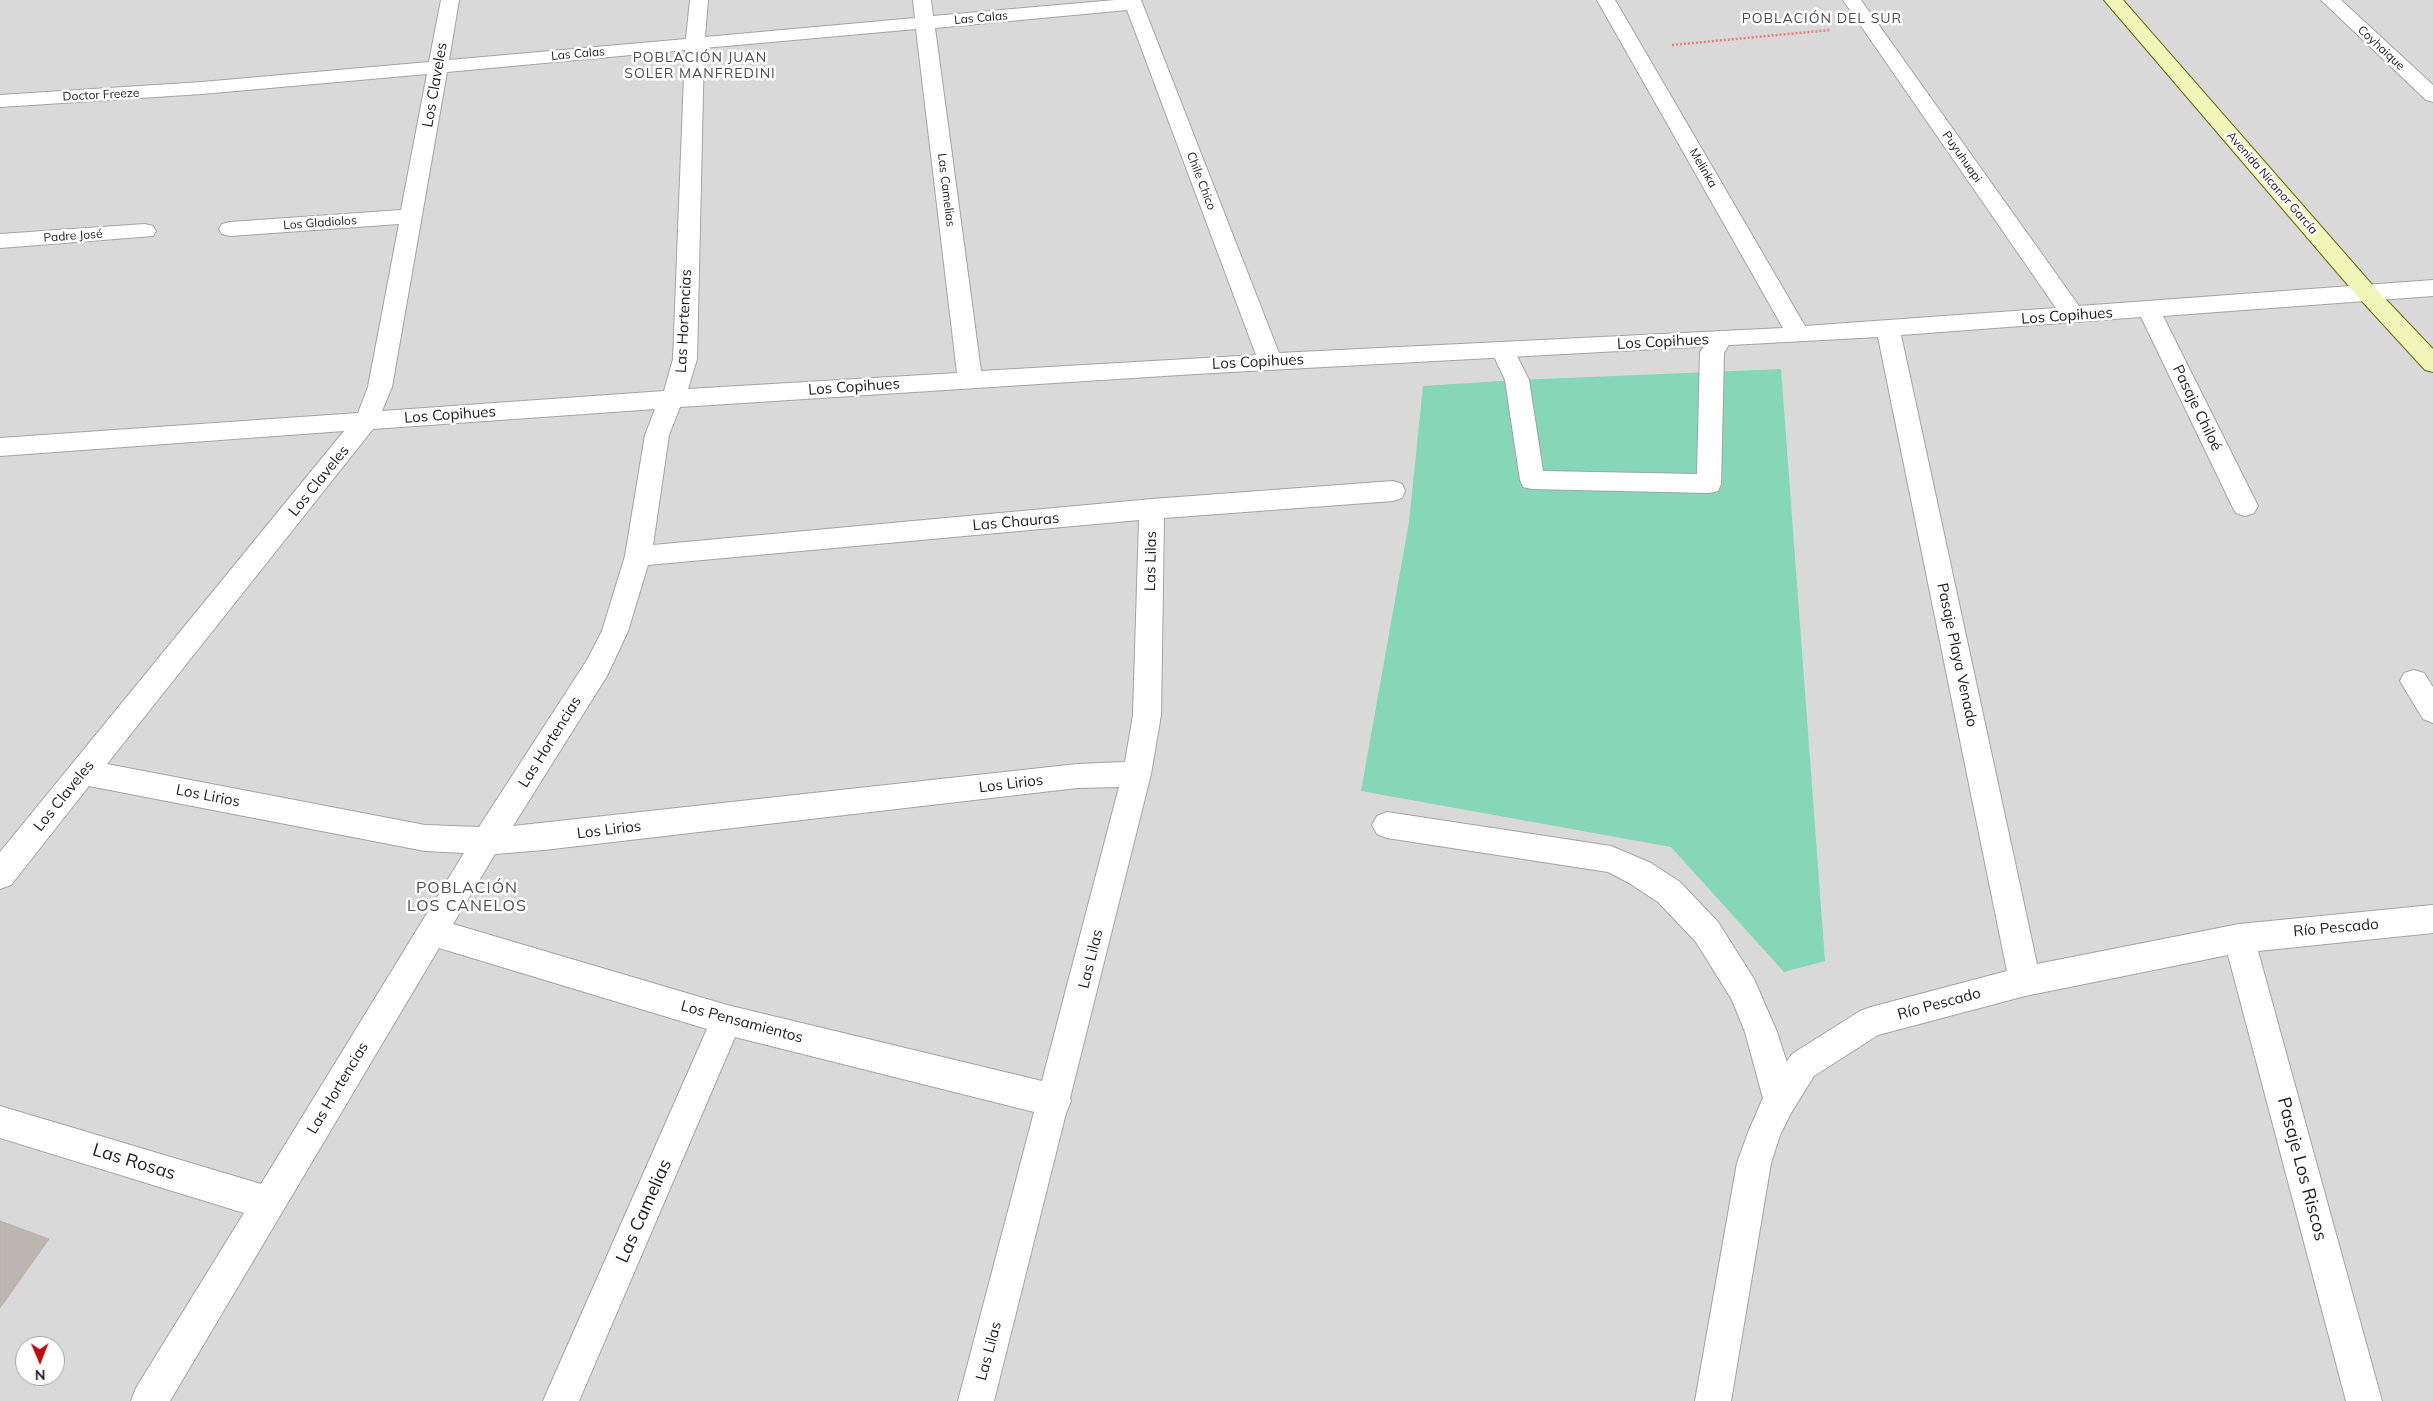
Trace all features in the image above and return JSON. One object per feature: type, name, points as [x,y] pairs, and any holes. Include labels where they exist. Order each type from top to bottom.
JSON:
[{"type":"street","name":"Los Claveles","points":[[0,874],[366,420],[380,387],[450,0]]},
{"type":"street","name":"Las Hortencias","points":[[149,1401],[487,841],[597,668],[615,631],[638,556],[657,435],[680,381],[685,359],[695,44],[699,0]]},
{"type":"street","name":"Las Camelias","points":[[922,0],[970,380]]},
{"type":"street","name":"Melinka","points":[[1606,0],[1799,335]]},
{"type":"street","name":"Puyuhuapi","points":[[1852,0],[2073,315]]},
{"type":"street","name":"Avenida Nicanor García","points":[[2113,0],[2367,293],[2433,364]]},
{"type":"street","name":"Coyhaique","points":[[2330,0],[2433,96]]},
{"type":"street","name":"Las Calas","points":[[202,88],[924,23],[1132,2]]},
{"type":"street","name":"Chile Chico","points":[[1132,2],[1270,362]]},
{"type":"street","name":"Doctor Freeze","points":[[0,101],[202,88]]},
{"type":"street","name":"Los Gladiolos","points":[[230,229],[411,216]]},
{"type":"street","name":"Padre José","points":[[0,241],[145,231]]},
{"type":"street","name":"Los Copihues","points":[[0,447],[366,420],[970,380],[1270,362],[1799,335],[2433,288]]},
{"type":"street","name":"Pasaje Chiloé","points":[[2148,309],[2245,506]]},
{"type":"street","name":"Pasaje Playa Venado","points":[[1888,329],[2025,981]]},
{"type":"street","points":[[1503,350],[1517,380],[1532,480],[1710,484],[1712,352],[1721,339]]},
{"type":"street","name":"Las Chauras","points":[[638,556],[1152,509],[1393,491]]},
{"type":"street","name":"Las Lilas","points":[[976,1401],[1055,1101],[1137,774],[1147,715],[1152,509]]},
{"type":"street","points":[[2414,681],[2433,711]]},
{"type":"street","name":"Los Lirios","points":[[84,772],[425,838],[487,841],[544,837],[1077,776],[1137,774]]},
{"type":"street","points":[[1387,825],[1611,859],[1640,873],[1669,892],[1708,932],[1743,990],[1764,1041],[1772,1066],[1779,1101]]},
{"type":"street","name":"Río Pescado","points":[[1713,1401],[1754,1163],[1765,1130],[1779,1101],[1803,1065],[1871,1022],[2025,981],[2240,938],[2433,919]]},
{"type":"street","name":"Los Pensamientos","points":[[432,932],[727,1020],[1055,1101]]},
{"type":"street","name":"Pasaje Los Riscos","points":[[2240,938],[2364,1401]]},
{"type":"street","name":"Las Camelias","points":[[561,1401],[727,1020]]},
{"type":"street","name":"Las Rosas","points":[[0,1122],[268,1203]]},
{"type":"path","points":[[1635,49],[1870,27]]},
{"type":"shaded area","points":[[0,0],[2433,0],[2433,1401],[0,1401]]},
{"type":"green space","points":[[1781,369],[1825,961],[1784,972],[1671,847],[1361,791],[1409,522],[1423,386],[1517,380]]},
{"type":"building","points":[[0,1221],[49,1239],[0,1308]]},
{"type":"district","name":"POBLACIÓN DEL SUR","points":[[1822,19]]},
{"type":"district","name":"POBLACIÓN JUAN SOLER MANFREDINI","points":[[700,66]]},
{"type":"district","name":"POBLACIÓN LOS CANELOS","points":[[467,897]]}]
